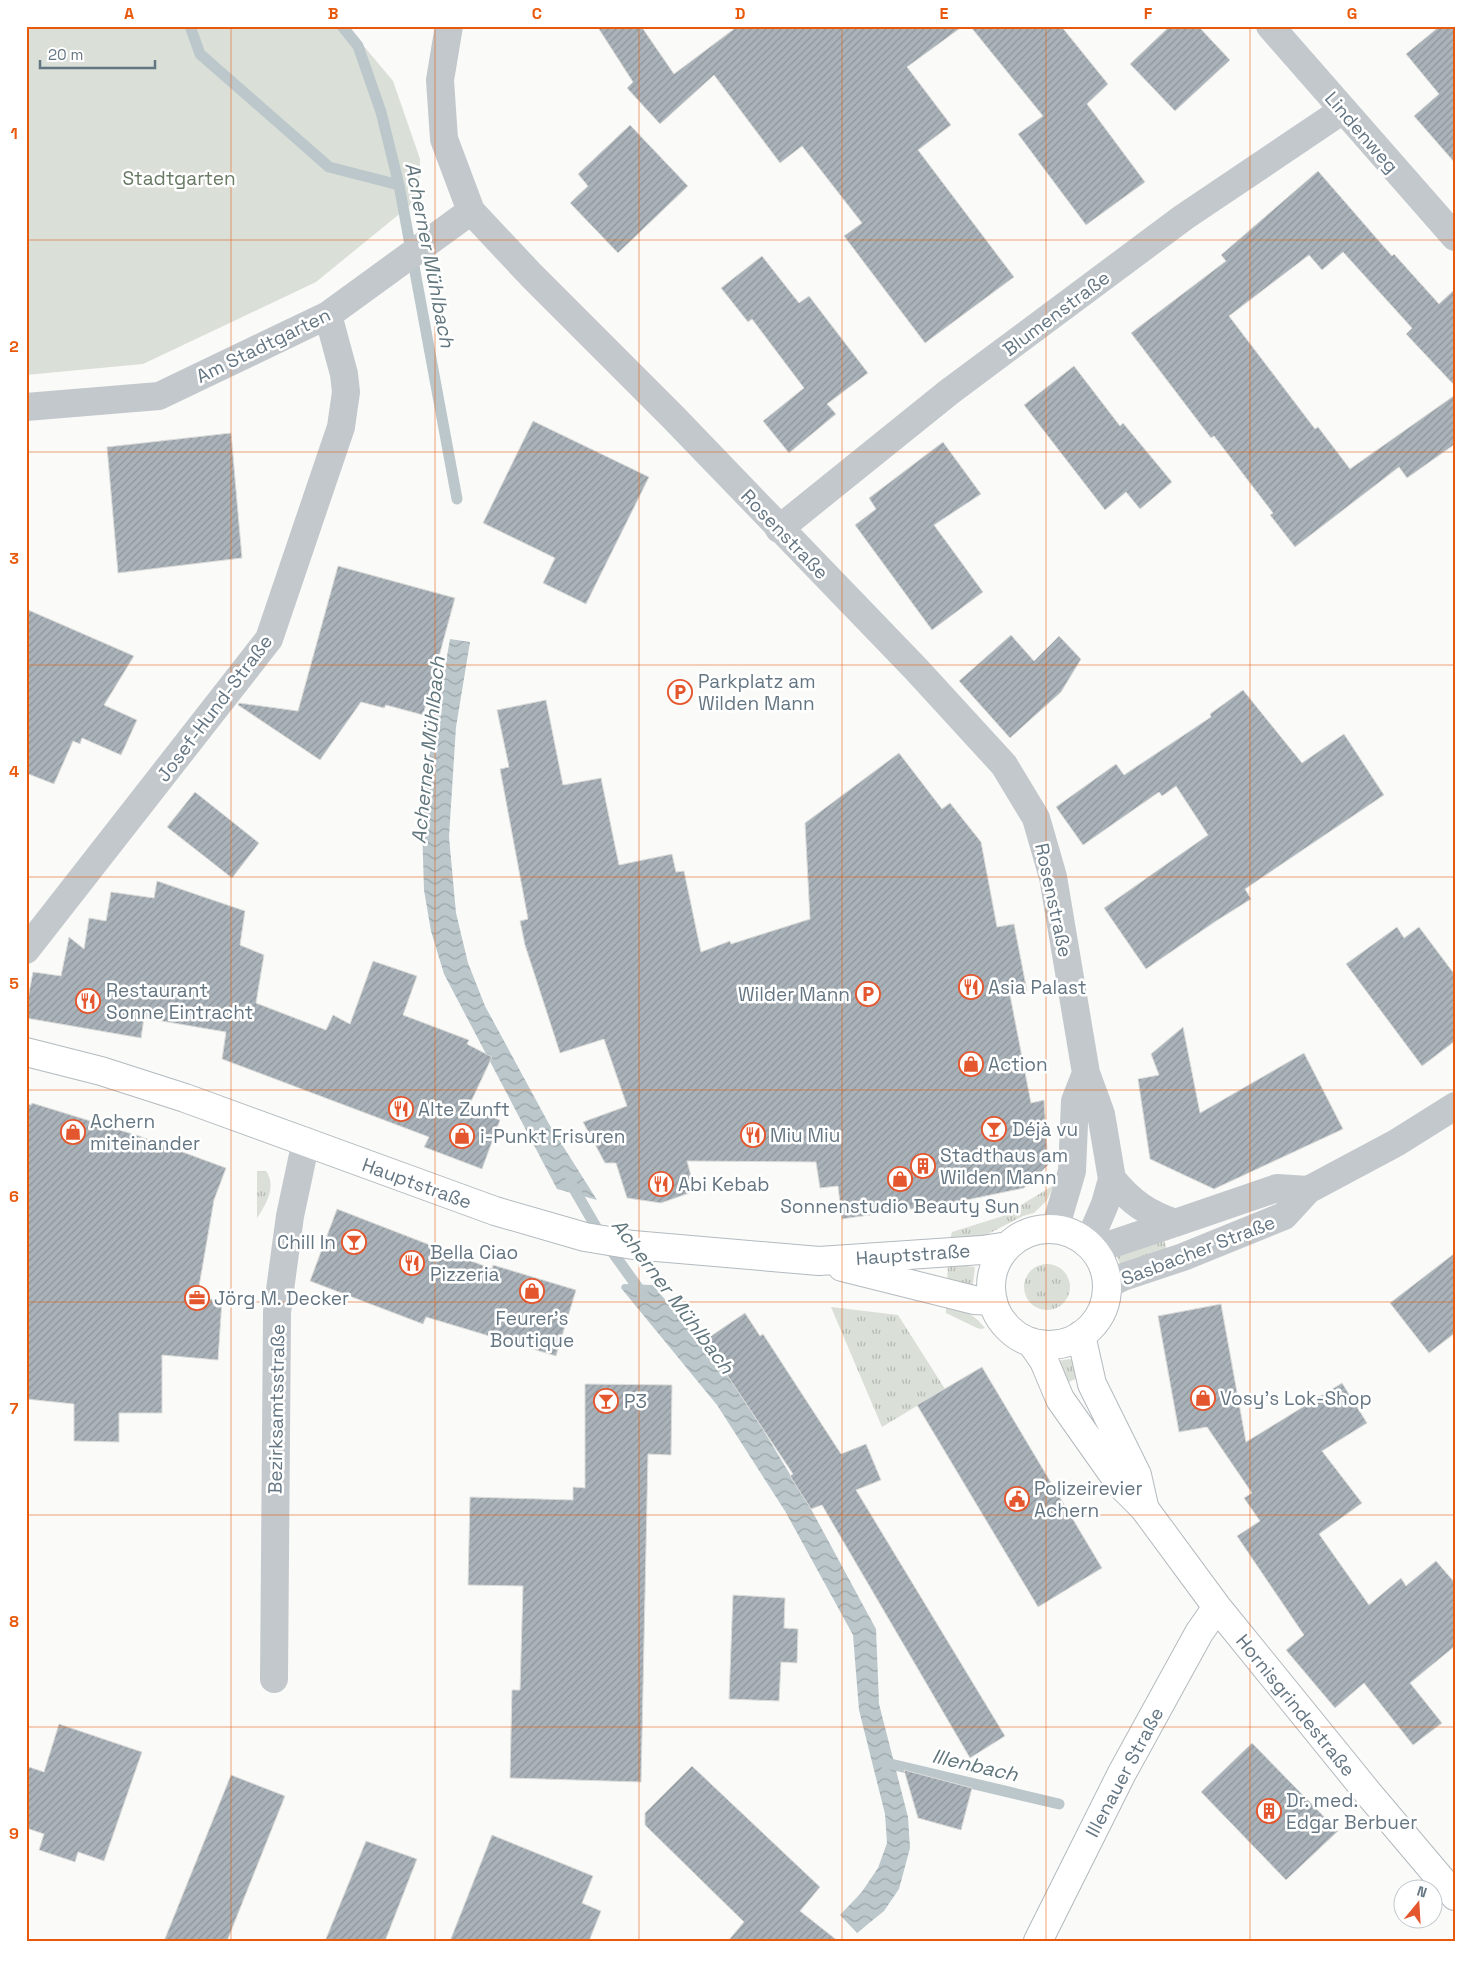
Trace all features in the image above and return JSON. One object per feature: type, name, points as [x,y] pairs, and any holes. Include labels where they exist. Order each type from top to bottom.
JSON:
[{"type":"main road","name":"Hauptstraße","points":[[26,1052],[101,1071],[306,1141],[494,1211],[585,1237],[627,1245],[819,1261],[982,1250],[1008,1246]]},
{"type":"main road","points":[[1038,1229],[1055,1229],[1078,1236],[1091,1247],[1105,1272],[1106,1297],[1098,1318],[1081,1335],[1057,1344],[1041,1344],[1031,1342],[1011,1330],[1003,1322],[993,1301],[991,1277],[995,1265],[1008,1246],[1021,1236],[1038,1229]]},
{"type":"main road","name":"Hauptstraße","points":[[819,1261],[974,1300],[993,1301]]},
{"type":"main road","name":"Hornisgrindestraße","points":[[1081,1335],[1092,1384],[1137,1475],[1144,1508]]},
{"type":"main road","name":"Hornisgrindestraße","points":[[1031,1342],[1044,1361],[1060,1399],[1120,1484],[1144,1508],[1217,1607],[1455,1896]]},
{"type":"main road","name":"Illenauer Straße","points":[[1038,1941],[1122,1773],[1199,1633],[1217,1607]]},
{"type":"street","name":"Rosenstraße","points":[[449,26],[440,80],[444,139],[472,211],[531,275],[673,417],[916,669],[1004,765],[1036,818],[1053,877],[1086,1073],[1101,1114],[1112,1180],[1091,1247]]},
{"type":"street","name":"Lindenweg","points":[[1270,26],[1455,237]]},
{"type":"street","name":"Blumenstraße","points":[[779,529],[949,392],[1184,217],[1342,110]]},
{"type":"street","name":"Am Stadtgarten","points":[[26,407],[159,396],[328,315],[472,211]]},
{"type":"street","name":"Josef-Hund-Straße","points":[[26,950],[269,639],[341,427],[346,392],[344,374],[328,315]]},
{"type":"street","points":[[1055,1229],[1072,1171],[1075,1101],[1086,1073]]},
{"type":"street","name":"Sasbacher Straße","points":[[1107,1285],[1123,1277],[1183,1257],[1284,1216],[1308,1190],[1396,1144],[1455,1106]]},
{"type":"street","name":"Bezirksamtsstraße","points":[[274,1679],[277,1312],[290,1216],[306,1141]]},
{"type":"street","points":[[1112,1180],[1122,1191],[1150,1214],[1175,1224]]},
{"type":"street","name":"Sasbacher Straße","points":[[1091,1247],[1175,1224],[1277,1188],[1308,1190]]},
{"type":"green space","name":"Stadtgarten","points":[[26,26],[347,26],[393,81],[420,159],[419,198],[316,282],[143,364],[26,375]]},
{"type":"green space","points":[[257,1171],[266,1171],[269,1177],[270,1189],[267,1201],[257,1218]]},
{"type":"green space","points":[[1054,1185],[1047,1200],[1034,1213],[1023,1216],[986,1235],[969,1239],[950,1240],[952,1232],[1003,1216]]},
{"type":"green space","points":[[1163,1236],[1167,1250],[1121,1266],[1116,1255]]},
{"type":"green space","points":[[948,1264],[975,1267],[973,1284],[971,1286],[947,1282]]},
{"type":"green space","points":[[1047,1264],[1060,1268],[1066,1274],[1070,1287],[1066,1300],[1060,1306],[1047,1310],[1034,1306],[1028,1300],[1024,1287],[1028,1274],[1034,1268]]},
{"type":"green space","points":[[946,1303],[967,1312],[985,1328],[977,1328],[946,1313]]},
{"type":"green space","points":[[831,1307],[898,1315],[945,1389],[882,1427]]},
{"type":"green space","points":[[1073,1360],[1078,1378],[1064,1384],[1058,1361]]},
{"type":"water","points":[[450,639],[470,642],[456,727],[449,837],[456,913],[468,963],[485,1006],[549,1124],[597,1200],[557,1189],[444,974],[431,931],[424,890],[422,825],[425,781]]},
{"type":"water","points":[[624,1284],[653,1285],[727,1375],[762,1428],[811,1509],[876,1629],[879,1704],[908,1817],[910,1848],[899,1889],[884,1911],[857,1933],[840,1915],[861,1893],[878,1868],[887,1843],[885,1814],[859,1710],[853,1635],[785,1511],[717,1405],[621,1288]]},
{"type":"building","points":[[597,26],[641,26],[674,74],[738,26],[963,26],[907,67],[951,125],[918,150],[1014,277],[925,343],[844,236],[862,223],[802,146],[780,163],[714,75],[660,124],[627,88],[633,82]]},
{"type":"building","points":[[970,26],[1061,26],[1108,84],[1087,104],[1145,182],[1086,225],[1018,134],[1043,116]]},
{"type":"building","points":[[1170,26],[1198,26],[1230,60],[1175,111],[1130,64]]},
{"type":"building","points":[[1440,26],[1455,26],[1455,163],[1414,116],[1439,94],[1406,54]]},
{"type":"building","points":[[630,125],[688,186],[618,253],[570,203],[588,186],[578,174]]},
{"type":"building","points":[[1318,171],[1392,256],[1394,254],[1439,304],[1455,289],[1455,386],[1406,334],[1412,328],[1343,252],[1322,270],[1309,255],[1229,316],[1315,429],[1318,427],[1350,469],[1455,395],[1455,444],[1407,478],[1399,467],[1295,547],[1270,515],[1273,513],[1214,436],[1211,438],[1131,333],[1226,261],[1221,255]]},
{"type":"building","points":[[762,256],[799,303],[809,296],[868,373],[827,404],[836,414],[789,453],[763,421],[804,388],[752,319],[748,322],[721,288]]},
{"type":"building","points":[[1074,366],[1120,426],[1123,423],[1172,482],[1140,509],[1126,492],[1105,510],[1024,405]]},
{"type":"building","points":[[533,421],[649,477],[586,604],[543,583],[555,558],[483,523]]},
{"type":"building","points":[[231,433],[242,558],[118,573],[107,447]]},
{"type":"building","points":[[943,442],[981,494],[934,525],[983,592],[932,630],[855,525],[876,509],[869,498]]},
{"type":"building","points":[[338,566],[455,598],[423,715],[386,705],[384,708],[361,702],[320,760],[238,705],[239,703],[298,711]]},
{"type":"building","points":[[26,609],[134,656],[104,705],[137,720],[121,755],[82,738],[80,744],[73,741],[54,784],[26,773]]},
{"type":"building","points":[[1011,635],[1034,661],[1059,636],[1081,659],[1061,692],[1010,738],[959,681]]},
{"type":"building","points":[[1243,690],[1302,763],[1344,734],[1384,795],[1245,889],[1251,899],[1146,969],[1104,908],[1208,835],[1176,786],[1162,796],[1159,792],[1083,845],[1056,807],[1116,764],[1124,775],[1211,717],[1210,714]]},
{"type":"building","points":[[546,700],[563,785],[601,778],[619,865],[672,854],[676,872],[684,871],[701,952],[730,941],[731,944],[810,919],[805,823],[899,753],[942,809],[950,803],[981,842],[997,927],[1014,924],[1027,991],[1010,995],[1031,1103],[1044,1100],[1048,1165],[1024,1188],[952,1203],[842,1219],[838,1186],[820,1188],[816,1162],[687,1161],[695,1191],[661,1203],[627,1198],[616,1163],[605,1163],[583,1122],[627,1106],[604,1039],[560,1053],[525,945],[520,921],[528,919],[500,769],[509,767],[497,710]]},
{"type":"building","points":[[195,792],[259,843],[232,878],[167,827]]},
{"type":"building","points":[[157,881],[245,911],[240,945],[264,955],[256,1003],[326,1030],[333,1015],[350,1024],[373,961],[417,976],[403,1015],[469,1040],[467,1044],[492,1057],[468,1108],[500,1120],[482,1169],[424,1147],[429,1137],[222,1059],[226,1032],[144,1018],[141,1038],[26,1018],[26,1008],[33,972],[61,976],[69,937],[84,949],[89,918],[106,921],[111,892],[154,898]]},
{"type":"building","points":[[1397,927],[1404,938],[1419,927],[1455,975],[1455,1041],[1422,1066],[1346,964]]},
{"type":"building","points":[[1183,1027],[1200,1113],[1304,1053],[1343,1129],[1214,1189],[1150,1159],[1138,1079],[1159,1075],[1151,1054]]},
{"type":"building","points":[[32,1103],[139,1136],[226,1168],[214,1200],[197,1298],[222,1300],[218,1360],[162,1355],[162,1413],[119,1413],[119,1442],[74,1441],[74,1404],[26,1399],[26,1104],[31,1105]]},
{"type":"building","points":[[337,1209],[492,1269],[493,1265],[576,1290],[556,1356],[426,1317],[423,1324],[310,1281]]},
{"type":"building","points":[[1455,1253],[1455,1333],[1429,1353],[1390,1303]]},
{"type":"building","points":[[1221,1304],[1246,1442],[1342,1383],[1367,1423],[1322,1451],[1362,1503],[1319,1534],[1369,1605],[1401,1578],[1406,1586],[1436,1561],[1455,1583],[1455,1646],[1410,1683],[1442,1723],[1413,1745],[1364,1683],[1335,1708],[1286,1650],[1304,1635],[1237,1536],[1260,1521],[1244,1498],[1252,1493],[1207,1427],[1179,1432],[1158,1316]]},
{"type":"building","points":[[745,1313],[760,1336],[763,1334],[841,1454],[866,1444],[881,1480],[856,1490],[1005,1736],[970,1758],[822,1505],[811,1509],[790,1476],[793,1474],[719,1363],[723,1361],[708,1338]]},
{"type":"building","name":"Polizeirevier Achern","points":[[982,1367],[1102,1568],[1038,1607],[917,1405]]},
{"type":"building","points":[[585,1384],[672,1385],[671,1455],[648,1454],[641,1782],[510,1778],[512,1690],[520,1690],[523,1586],[468,1585],[470,1497],[573,1500],[573,1487],[585,1488]]},
{"type":"building","points":[[733,1595],[785,1598],[784,1628],[798,1629],[797,1663],[781,1662],[779,1701],[729,1699]]},
{"type":"building","points":[[59,1724],[142,1752],[104,1861],[78,1852],[75,1862],[39,1850],[44,1834],[26,1828],[26,1766],[44,1772]]},
{"type":"building","name":"Dr. med. Edgar Berbuer","points":[[1252,1743],[1338,1831],[1286,1880],[1201,1792]]},
{"type":"building","points":[[692,1766],[820,1887],[800,1911],[838,1941],[728,1941],[744,1922],[645,1825],[645,1813]]},
{"type":"building","points":[[904,1770],[972,1788],[961,1830],[918,1818]]},
{"type":"building","points":[[231,1775],[285,1796],[227,1941],[164,1941]]},
{"type":"building","points":[[492,1835],[593,1876],[582,1903],[601,1911],[589,1941],[450,1941]]},
{"type":"building","points":[[366,1841],[417,1859],[385,1941],[325,1941]]},
{"type":"waterway","points":[[190,26],[200,54],[329,167],[399,185]]},
{"type":"waterway","name":"Acherner Mühlbach","points":[[342,26],[358,46],[381,112],[399,185],[457,499]]},
{"type":"waterway","name":"Acherner Mühlbach","points":[[570,1182],[603,1239],[644,1296]]},
{"type":"waterway","name":"Illenbach","points":[[882,1762],[1059,1804]]},
{"type":"place","name":"Parkplatz am Wilden Mann","points":[[680,692]]},
{"type":"place","name":"Asia Palast","points":[[971,987]]},
{"type":"place","name":"Wilder Mann","points":[[868,994]]},
{"type":"place","name":"Restaurant Sonne Eintracht","points":[[88,1001]]},
{"type":"place","name":"Action","points":[[971,1064]]},
{"type":"place","name":"Alte Zunft","points":[[401,1109]]},
{"type":"place","name":"Déjà vu","points":[[994,1129]]},
{"type":"place","name":"Achern miteinander","points":[[73,1132]]},
{"type":"place","name":"Miu Miu","points":[[753,1135]]},
{"type":"place","name":"i-Punkt Frisuren","points":[[462,1136]]},
{"type":"place","name":"Stadthaus am Wilden Mann","points":[[923,1166]]},
{"type":"place","name":"Sonnenstudio Beauty Sun","points":[[900,1179]]},
{"type":"place","name":"Abi Kebab","points":[[661,1184]]},
{"type":"place","name":"Chill In","points":[[354,1242]]},
{"type":"place","name":"Bella Ciao Pizzeria","points":[[412,1263]]},
{"type":"place","name":"Feurer's Boutique","points":[[532,1291]]},
{"type":"place","name":"Jörg M. Decker","points":[[197,1298]]},
{"type":"place","name":"Vosy's Lok-Shop","points":[[1203,1398]]},
{"type":"place","name":"P3","points":[[606,1401]]},
{"type":"place","name":"Polizeirevier Achern","points":[[1017,1499]]},
{"type":"place","name":"Dr. med. Edgar Berbuer","points":[[1269,1811]]}]
